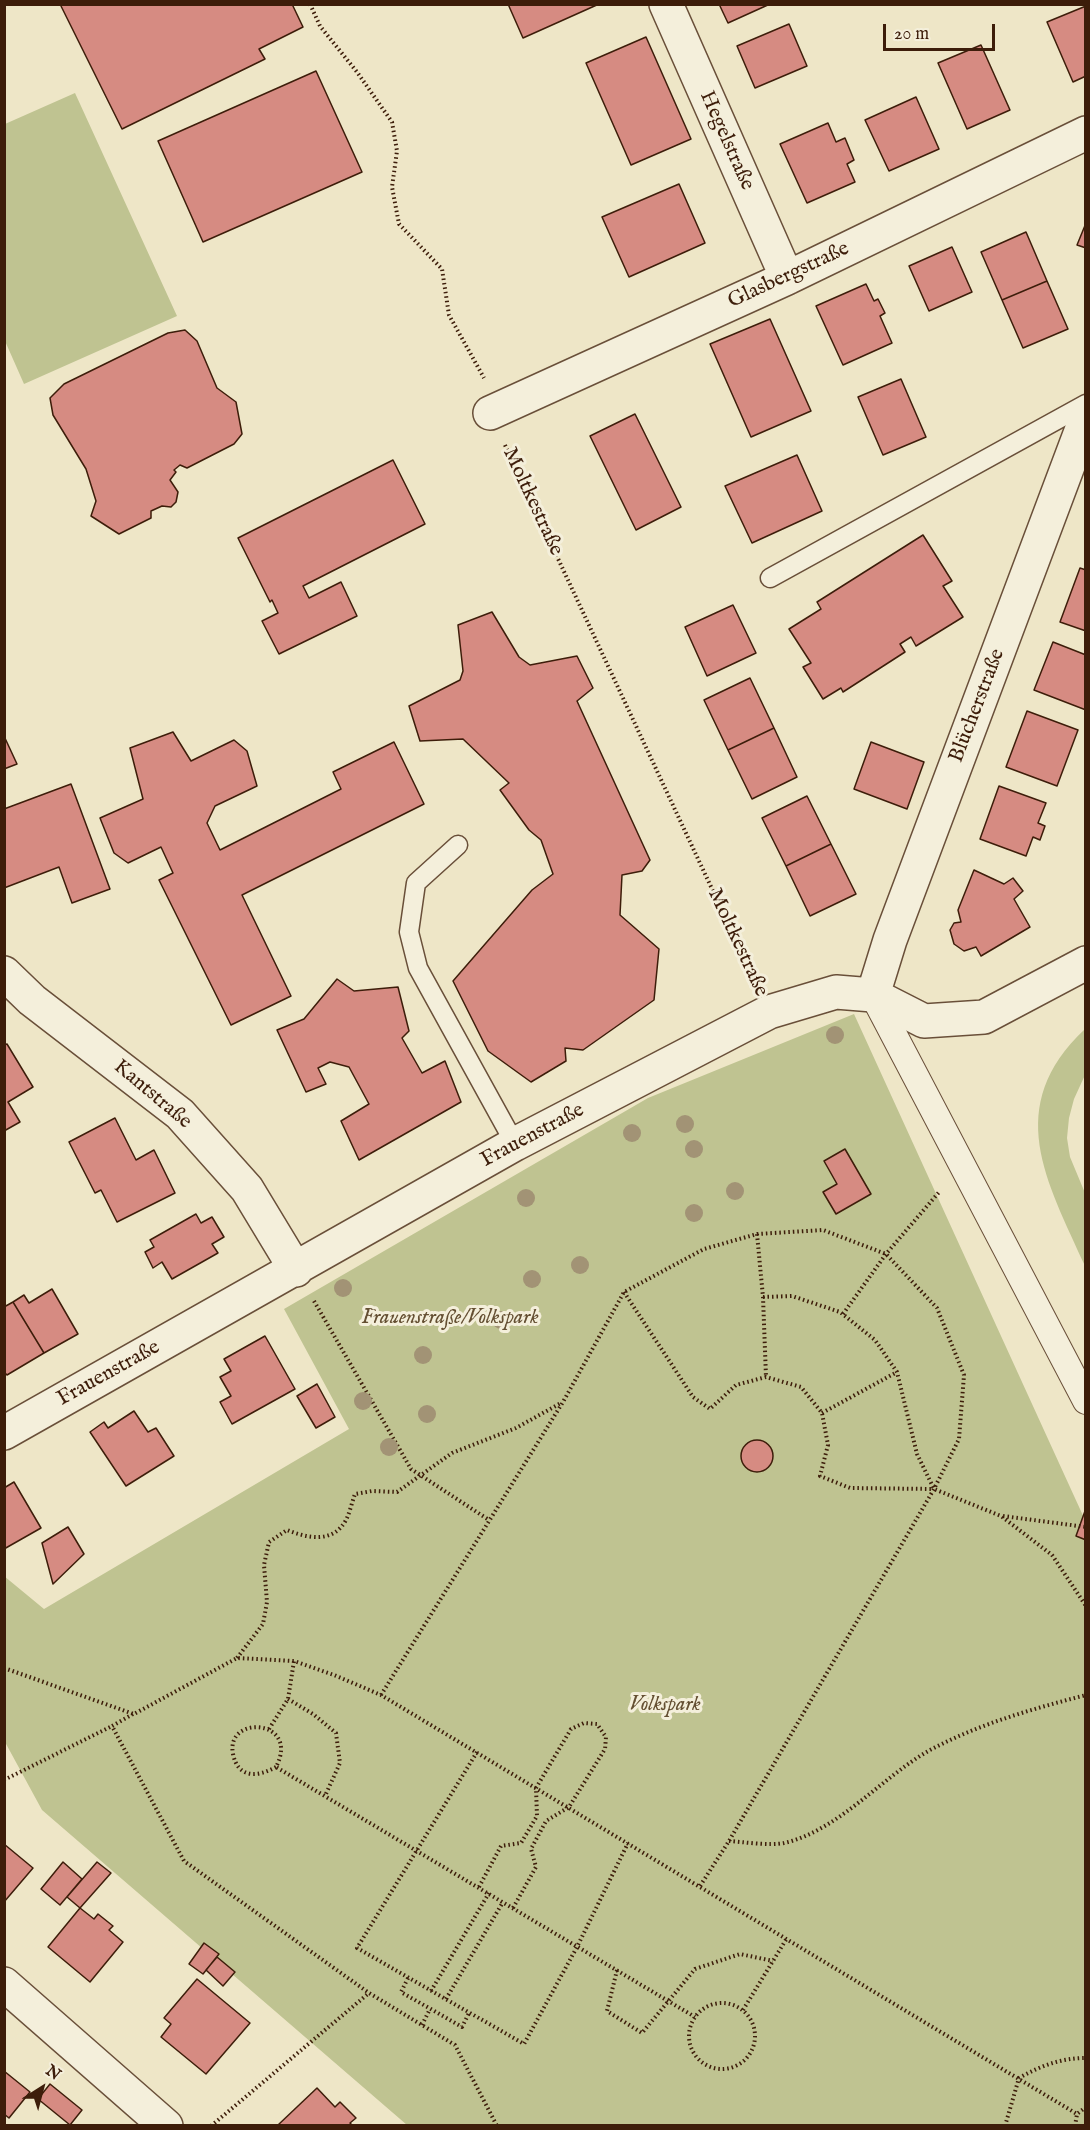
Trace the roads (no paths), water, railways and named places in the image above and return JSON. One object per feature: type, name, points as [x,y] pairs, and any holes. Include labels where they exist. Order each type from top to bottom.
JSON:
[{"type":"street","name":"Hegelstraße","points":[[666,4],[787,278]]},
{"type":"street","name":"Glasbergstraße","points":[[490,413],[787,278],[1086,133]]},
{"type":"street","name":"Blücherstraße","points":[[873,995],[890,940],[1086,418]]},
{"type":"street","name":"Frauenstraße","points":[[4,1433],[296,1270],[515,1144],[769,1012],[836,992],[873,995],[924,1021],[984,1017],[1086,963]]},
{"type":"street","name":"Kantstraße","points":[[4,973],[33,1000],[180,1114],[247,1189],[296,1270]]},
{"type":"street","points":[[873,995],[1086,1401]]},
{"type":"street","points":[[4,1984],[166,2126]]},
{"type":"lane","points":[[770,578],[1086,404]]},
{"type":"lane","points":[[458,844],[416,883],[409,932],[418,968],[515,1144]]},
{"type":"park label","name":"Frauenstraße/Volkspark","points":[[450,1319]]},
{"type":"park label","name":"Volkspark","points":[[665,1706]]}]
